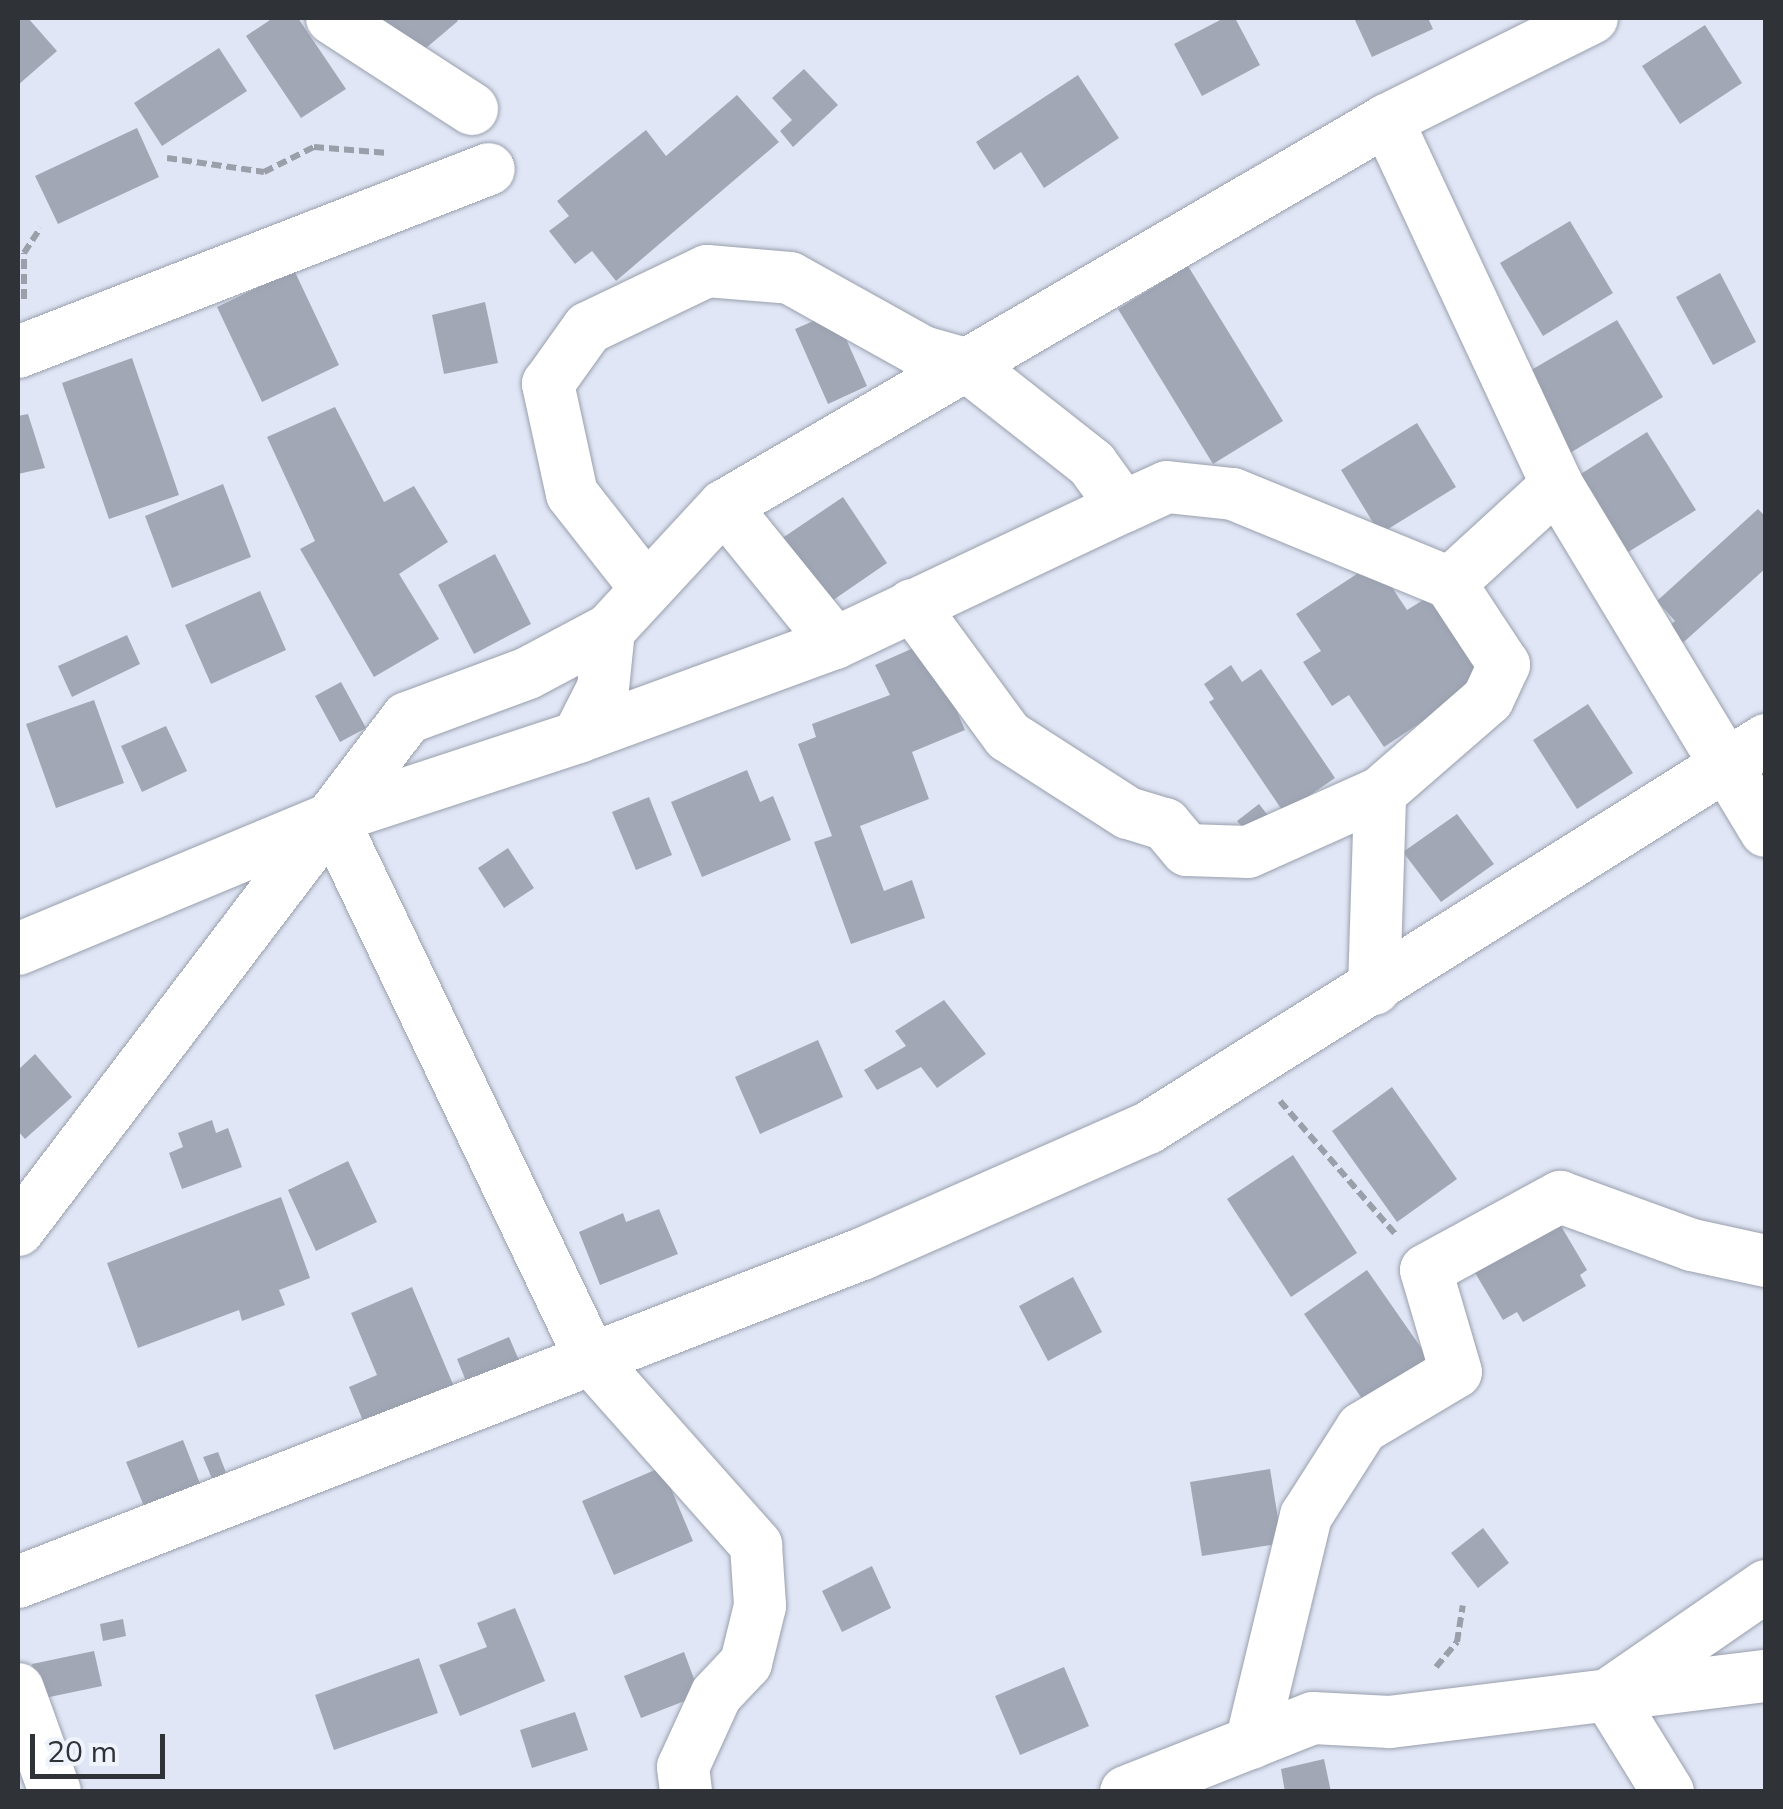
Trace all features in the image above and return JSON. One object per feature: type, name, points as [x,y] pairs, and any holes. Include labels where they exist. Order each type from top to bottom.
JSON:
[{"type":"street","points":[[332,18],[472,108]]},
{"type":"street","points":[[18,1230],[407,718],[528,673],[609,630],[724,506],[1387,120],[1592,18]]},
{"type":"street","points":[[1387,120],[1557,485],[1745,755],[1766,831]]},
{"type":"street","points":[[20,351],[489,169]]},
{"type":"street","points":[[645,587],[572,494],[548,384],[588,328],[707,271],[790,278],[923,352],[965,364],[1092,464],[1123,507]]},
{"type":"street","points":[[1450,584],[1557,485]]},
{"type":"street","points":[[18,949],[332,818],[578,737],[836,644],[912,604],[1167,487],[1233,494],[1450,584],[1504,666],[1488,699],[1380,793],[1248,852],[1187,850],[1165,824],[1128,814],[1008,736],[912,604]]},
{"type":"street","points":[[724,506],[836,644]]},
{"type":"street","points":[[578,737],[602,688],[609,630]]},
{"type":"street","points":[[18,1582],[862,1254],[1148,1128],[1252,1068],[1745,755]]},
{"type":"street","points":[[1374,989],[1380,793]]},
{"type":"street","points":[[332,818],[591,1358],[756,1545],[760,1606],[746,1664],[716,1696],[683,1766],[686,1792]]},
{"type":"street","points":[[1251,1743],[1306,1516],[1362,1428],[1456,1372],[1426,1270],[1560,1197],[1692,1245],[1766,1261]]},
{"type":"street","points":[[1608,1695],[1766,1586]]},
{"type":"street","points":[[1126,1792],[1313,1718],[1390,1722],[1766,1676]]},
{"type":"street","points":[[18,1690],[55,1792]]},
{"type":"street","points":[[1608,1695],[1668,1792]]},
{"type":"path","points":[[166,158],[264,172],[314,147],[396,154]]},
{"type":"path","points":[[20,351],[24,253],[40,228]]},
{"type":"path","points":[[1252,1068],[1426,1270]]},
{"type":"building","points":[[18,18],[28,18],[57,51],[18,85]]},
{"type":"building","points":[[273,18],[298,18],[346,89],[301,118],[246,36]]},
{"type":"building","points":[[378,18],[455,18],[458,21],[413,59]]},
{"type":"building","points":[[1224,18],[1235,18],[1260,65],[1202,96],[1174,44]]},
{"type":"building","points":[[1354,18],[1428,18],[1433,29],[1372,57]]},
{"type":"building","points":[[1705,25],[1742,83],[1680,124],[1642,66]]},
{"type":"building","points":[[219,48],[247,91],[162,146],[134,103]]},
{"type":"building","points":[[804,69],[838,105],[793,147],[780,131],[792,120],[772,98]]},
{"type":"building","points":[[1078,75],[1119,138],[1044,188],[1021,152],[994,170],[976,142]]},
{"type":"building","points":[[737,95],[779,142],[616,281],[592,251],[575,264],[549,231],[569,216],[557,201],[646,130],[666,156]]},
{"type":"building","points":[[137,128],[159,177],[58,224],[35,176]]},
{"type":"building","points":[[1570,221],[1613,293],[1543,336],[1500,263]]},
{"type":"building","points":[[1188,266],[1283,421],[1213,464],[1118,309]]},
{"type":"building","points":[[294,270],[339,365],[262,402],[217,307]]},
{"type":"building","points":[[1720,273],[1756,342],[1713,365],[1676,297]]},
{"type":"building","points":[[485,302],[498,363],[444,374],[432,315]]},
{"type":"building","points":[[834,312],[867,386],[828,404],[795,329]]},
{"type":"building","points":[[1617,320],[1663,397],[1560,459],[1514,380]]},
{"type":"building","points":[[132,358],[179,495],[109,519],[62,383]]},
{"type":"building","points":[[335,407],[384,502],[414,486],[448,542],[399,574],[439,639],[374,677],[300,549],[315,541],[267,437]]},
{"type":"building","points":[[28,414],[45,468],[18,474],[18,416]]},
{"type":"building","points":[[1417,423],[1456,487],[1380,534],[1341,470]]},
{"type":"building","points":[[1647,432],[1696,510],[1625,554],[1576,477]]},
{"type":"building","points":[[223,484],[251,557],[172,588],[145,516]]},
{"type":"building","points":[[843,497],[887,563],[826,605],[781,539]]},
{"type":"building","points":[[1758,509],[1766,517],[1766,568],[1676,649],[1661,633],[1675,621],[1657,601]]},
{"type":"building","points":[[495,554],[531,624],[474,654],[438,585]]},
{"type":"building","points":[[1375,562],[1407,610],[1428,597],[1483,681],[1384,747],[1349,695],[1332,706],[1303,662],[1321,651],[1296,614]]},
{"type":"building","points":[[260,591],[286,650],[211,684],[185,625]]},
{"type":"building","points":[[127,635],[140,664],[72,697],[58,666]]},
{"type":"building","points":[[927,642],[965,730],[912,752],[929,799],[860,826],[884,891],[912,880],[925,918],[851,944],[814,842],[832,836],[798,744],[816,737],[812,724],[890,695],[875,665]]},
{"type":"building","points":[[1231,665],[1242,682],[1261,669],[1335,778],[1284,813],[1209,702],[1214,699],[1204,684]]},
{"type":"building","points":[[341,682],[366,728],[340,742],[315,696]]},
{"type":"building","points":[[94,700],[124,783],[56,808],[26,724]]},
{"type":"building","points":[[1588,704],[1633,773],[1577,809],[1533,740]]},
{"type":"building","points":[[166,726],[187,771],[142,792],[121,746]]},
{"type":"building","points":[[747,770],[760,802],[773,796],[791,840],[702,877],[671,802]]},
{"type":"building","points":[[649,797],[672,855],[636,870],[612,812]]},
{"type":"building","points":[[1259,804],[1274,823],[1253,840],[1237,821]]},
{"type":"building","points":[[1457,814],[1494,864],[1441,902],[1403,852]]},
{"type":"building","points":[[508,848],[534,888],[504,908],[478,868]]},
{"type":"building","points":[[944,1000],[986,1054],[937,1088],[921,1067],[877,1090],[864,1070],[906,1046],[895,1031]]},
{"type":"building","points":[[818,1040],[843,1097],[760,1134],[735,1077]]},
{"type":"building","points":[[35,1054],[72,1097],[25,1139],[18,1131],[18,1070]]},
{"type":"building","points":[[1392,1087],[1457,1179],[1397,1222],[1332,1131]]},
{"type":"building","points":[[212,1120],[216,1133],[228,1128],[242,1167],[182,1189],[169,1153],[183,1147],[178,1133]]},
{"type":"building","points":[[1293,1155],[1357,1253],[1291,1297],[1227,1199]]},
{"type":"building","points":[[348,1161],[377,1222],[316,1251],[288,1190]]},
{"type":"building","points":[[281,1197],[310,1278],[279,1290],[285,1305],[242,1321],[239,1310],[138,1348],[107,1263]]},
{"type":"building","points":[[659,1209],[678,1254],[600,1285],[579,1232],[623,1213],[626,1222]]},
{"type":"building","points":[[1558,1221],[1587,1270],[1580,1275],[1586,1286],[1523,1322],[1517,1312],[1503,1320],[1474,1271]]},
{"type":"building","points":[[1367,1270],[1431,1362],[1367,1406],[1304,1314]]},
{"type":"building","points":[[1073,1277],[1102,1332],[1048,1361],[1019,1306]]},
{"type":"building","points":[[412,1287],[455,1389],[366,1428],[349,1387],[377,1375],[351,1313]]},
{"type":"building","points":[[509,1337],[521,1365],[468,1386],[457,1359]]},
{"type":"building","points":[[183,1440],[206,1499],[150,1521],[126,1462]]},
{"type":"building","points":[[218,1452],[227,1475],[213,1481],[203,1457]]},
{"type":"building","points":[[662,1467],[693,1541],[614,1575],[582,1501]]},
{"type":"building","points":[[1270,1469],[1282,1543],[1202,1556],[1190,1482]]},
{"type":"building","points":[[1483,1528],[1509,1563],[1478,1588],[1451,1553]]},
{"type":"building","points":[[872,1566],[891,1608],[842,1632],[822,1591]]},
{"type":"building","points":[[515,1608],[545,1681],[460,1716],[439,1665],[487,1647],[477,1623]]},
{"type":"building","points":[[123,1619],[126,1636],[103,1641],[100,1624]]},
{"type":"building","points":[[94,1651],[102,1686],[40,1699],[32,1664]]},
{"type":"building","points":[[684,1652],[700,1695],[641,1718],[624,1676]]},
{"type":"building","points":[[419,1658],[438,1713],[334,1750],[315,1695]]},
{"type":"building","points":[[1064,1667],[1089,1726],[1020,1755],[995,1696]]},
{"type":"building","points":[[575,1712],[588,1750],[532,1768],[520,1730]]},
{"type":"building","points":[[1324,1759],[1331,1792],[1285,1792],[1281,1769]]}]
